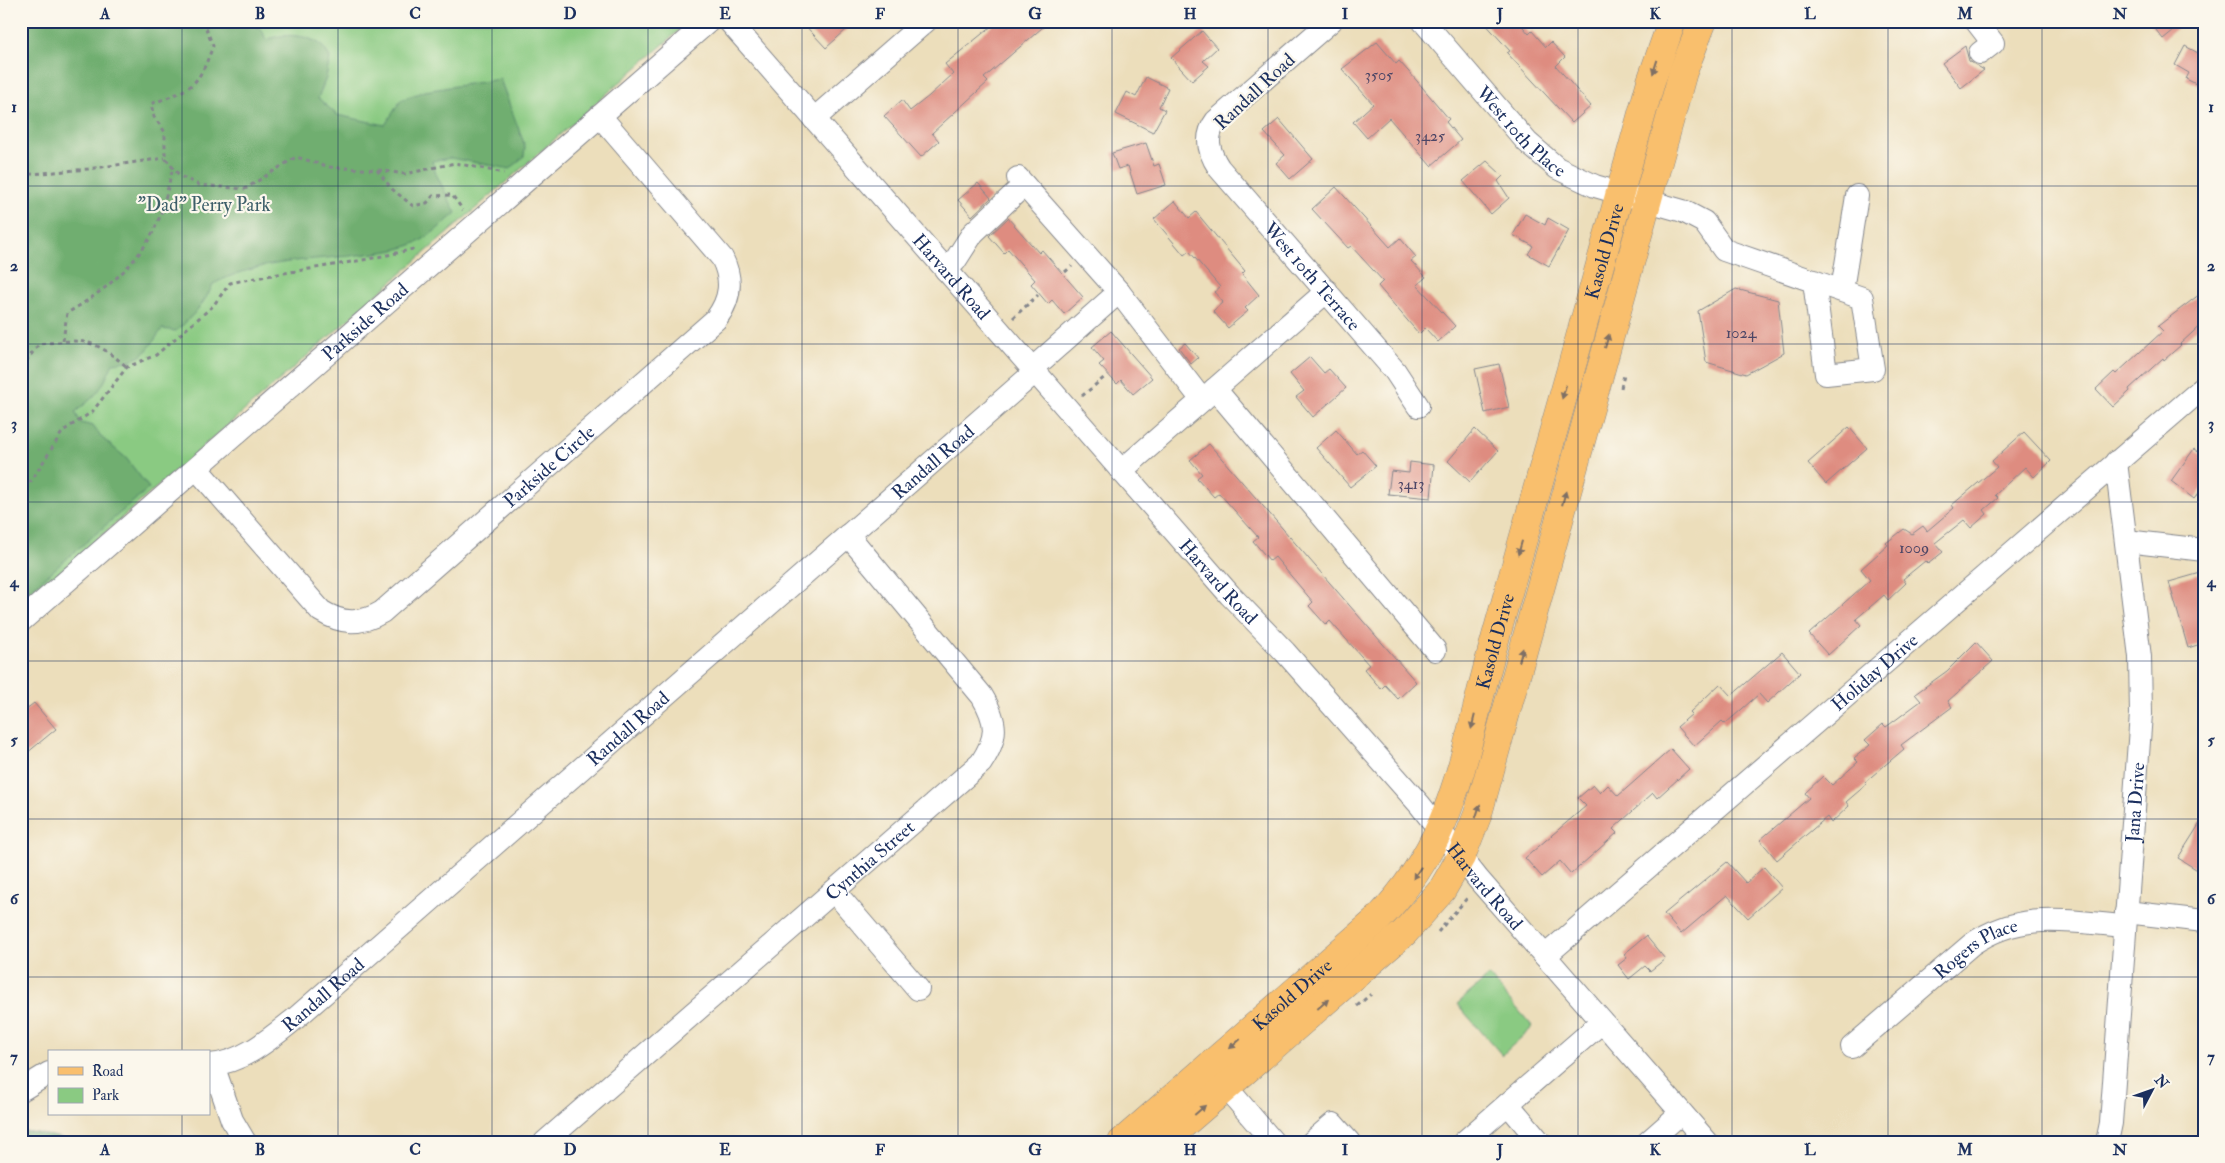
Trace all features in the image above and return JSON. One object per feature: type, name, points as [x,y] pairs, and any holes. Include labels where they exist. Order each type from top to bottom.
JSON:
[{"type":"main road","name":"Kasold Drive","points":[[1122,1142],[1377,920],[1408,885],[1428,854],[1440,830],[1458,783],[1494,642],[1651,81],[1672,21]]},
{"type":"main road","name":"Kasold Drive","points":[[1163,1142],[1405,932],[1442,890],[1461,857],[1482,798],[1683,72],[1703,21]]},
{"type":"street","name":"Parkside Road","points":[[21,621],[709,21]]},
{"type":"street","name":"Harvard Road","points":[[729,21],[1230,595],[1285,652],[1707,1142]]},
{"type":"street","points":[[814,119],[926,21]]},
{"type":"street","name":"Randall Road","points":[[1209,145],[1210,131],[1216,121],[1331,21]]},
{"type":"street","name":"West 10th Place","points":[[1423,21],[1503,115],[1544,158],[1571,176],[1646,202],[1670,206],[1704,222],[1713,238],[1724,250],[1842,290],[1862,298],[1873,368],[1826,374],[1814,281]]},
{"type":"street","points":[[1977,21],[1993,43],[1980,53]]},
{"type":"street","name":"Parkside Circle","points":[[197,468],[321,611],[332,618],[352,622],[372,618],[412,586],[716,319],[728,297],[729,278],[722,258],[600,116]]},
{"type":"street","name":"West 10th Terrace","points":[[1209,145],[1219,168],[1395,371],[1418,406]]},
{"type":"street","points":[[946,270],[955,261],[977,229],[1021,182],[1435,650]]},
{"type":"street","points":[[1842,290],[1858,196]]},
{"type":"street","name":"Randall Road","points":[[211,1065],[231,1060],[251,1051],[296,1018],[848,535],[1119,292]]},
{"type":"street","points":[[1121,471],[1327,292]]},
{"type":"street","name":"Holiday Drive","points":[[1546,956],[2204,386]]},
{"type":"street","name":"Jana Drive","points":[[2107,1142],[2111,1123],[2141,687],[2116,462]]},
{"type":"street","name":"Cynthia Street","points":[[545,1142],[981,763],[994,737],[994,723],[990,710],[982,696],[848,535]]},
{"type":"street","points":[[2126,541],[2204,550]]},
{"type":"street","points":[[834,891],[918,988]]},
{"type":"street","name":"Rogers Place","points":[[1852,1047],[1972,944],[1996,929],[2022,922],[2039,920],[2126,919],[2204,921]]},
{"type":"street","points":[[1464,1142],[1602,1022]]},
{"type":"street","points":[[211,1065],[232,1120],[244,1142]]},
{"type":"street","points":[[23,1090],[48,1074]]},
{"type":"street","points":[[1226,1087],[1273,1142]]},
{"type":"street","points":[[1508,1104],[1540,1142]]},
{"type":"street","points":[[1648,1142],[1681,1113]]},
{"type":"street","points":[[1312,1142],[1333,1124],[1349,1142]]},
{"type":"path","points":[[203,21],[214,46],[198,81],[180,93],[151,104],[154,117],[165,132],[165,158],[180,176],[199,185],[245,189],[296,157],[330,167],[406,174],[456,163],[507,174]]},
{"type":"path","points":[[21,175],[88,169],[165,158]]},
{"type":"path","points":[[63,341],[68,313],[85,303],[135,261],[158,221],[173,168]]},
{"type":"path","points":[[377,170],[392,189],[413,206],[427,202],[433,196],[452,195],[465,213],[460,217]]},
{"type":"path","points":[[21,486],[31,481],[64,431],[92,412],[128,367],[156,354],[213,306],[230,283],[286,271],[390,255],[418,248],[425,243]]},
{"type":"path","points":[[999,331],[1038,295]]},
{"type":"path","points":[[21,368],[39,344],[78,340],[106,348],[128,367]]},
{"type":"path","points":[[1067,409],[1106,376]]},
{"type":"green space","name":"\"Dad\" Perry Park","points":[[21,21],[690,21],[21,606]]},
{"type":"green space","name":"\"Dad\" Perry Park","points":[[21,21],[248,21],[262,30],[266,40],[279,36],[301,36],[320,44],[330,57],[326,78],[318,98],[337,115],[385,125],[401,100],[425,91],[500,79],[525,146],[524,156],[510,169],[451,158],[432,161],[436,174],[456,213],[420,241],[403,248],[385,252],[280,263],[229,277],[213,284],[198,309],[176,331],[162,329],[143,354],[132,360],[113,363],[98,391],[75,412],[81,423],[93,426],[101,437],[126,458],[149,488],[21,598]]},
{"type":"green space","points":[[1489,976],[1533,1027],[1502,1055],[1457,1004]]},
{"type":"green space","points":[[21,1130],[62,1138],[65,1142],[21,1142]]},
{"type":"building","points":[[801,21],[840,21],[847,29],[826,48]]},
{"type":"building","points":[[998,21],[1050,21],[984,78],[988,82],[932,133],[939,141],[921,157],[884,116],[902,100],[910,111],[929,96],[953,74],[945,64]]},
{"type":"building","points":[[1483,21],[1518,21],[1529,34],[1532,31],[1546,47],[1551,42],[1565,57],[1556,66],[1591,106],[1572,123],[1507,53],[1510,51]]},
{"type":"building","points":[[2149,21],[2185,21],[2163,39]]},
{"type":"building","points":[[1202,31],[1217,48],[1203,61],[1209,66],[1192,81],[1171,58]]},
{"type":"building","points":[[1377,42],[1396,64],[1399,61],[1417,81],[1449,119],[1446,122],[1461,140],[1431,166],[1389,118],[1367,138],[1353,122],[1373,104],[1342,69]]},
{"type":"building","points":[[1965,46],[1969,61],[1984,70],[1961,88],[1942,63]]},
{"type":"building","points":[[2185,46],[2200,54],[2204,47],[2204,88],[2186,79],[2189,73],[2175,65]]},
{"type":"building","points":[[1146,77],[1168,88],[1159,107],[1165,110],[1153,132],[1116,114],[1127,92],[1136,97]]},
{"type":"building","points":[[1279,119],[1313,159],[1290,179],[1276,163],[1285,155],[1264,132]]},
{"type":"building","points":[[1146,143],[1154,166],[1159,164],[1166,185],[1137,194],[1128,166],[1118,169],[1112,153]]},
{"type":"building","points":[[1487,161],[1503,176],[1498,181],[1509,198],[1491,214],[1463,181]]},
{"type":"building","points":[[978,183],[991,198],[972,216],[958,200]]},
{"type":"building","points":[[1336,187],[1390,247],[1400,238],[1416,257],[1411,261],[1426,277],[1417,285],[1455,326],[1438,342],[1425,328],[1419,334],[1378,286],[1383,281],[1351,246],[1348,248],[1312,209]]},
{"type":"building","points":[[1175,201],[1189,218],[1196,212],[1245,271],[1242,274],[1259,295],[1245,308],[1248,311],[1228,328],[1213,311],[1223,302],[1214,292],[1220,287],[1189,251],[1184,255],[1154,219]]},
{"type":"building","points":[[1525,214],[1545,225],[1548,218],[1569,230],[1549,266],[1528,254],[1533,246],[1513,235]]},
{"type":"building","points":[[1008,218],[1039,253],[1042,250],[1083,297],[1064,314],[1052,300],[1048,304],[1031,284],[1035,280],[1008,249],[1004,253],[989,236]]},
{"type":"building","points":[[1736,289],[1778,300],[1784,353],[1746,374],[1706,362],[1698,311]]},
{"type":"building","points":[[2204,291],[2204,322],[2181,345],[2164,360],[2163,358],[2129,389],[2130,391],[2113,407],[2096,389],[2114,372],[2116,374],[2163,331],[2158,326]]},
{"type":"building","points":[[1111,331],[1152,378],[1133,394],[1121,380],[1117,384],[1099,365],[1104,361],[1092,347]]},
{"type":"building","points":[[1185,343],[1198,358],[1191,364],[1179,348]]},
{"type":"building","points":[[1310,357],[1324,373],[1329,369],[1346,388],[1313,417],[1296,397],[1304,391],[1290,374]]},
{"type":"building","points":[[1499,364],[1509,407],[1485,413],[1475,369]]},
{"type":"building","points":[[1849,427],[1867,448],[1826,484],[1808,463]]},
{"type":"building","points":[[1475,429],[1498,451],[1470,482],[1448,461]]},
{"type":"building","points":[[1336,430],[1357,454],[1362,450],[1376,466],[1350,487],[1316,448]]},
{"type":"building","points":[[2024,432],[2051,461],[2034,477],[2025,467],[1995,495],[1998,498],[1984,510],[1987,514],[1971,528],[1964,520],[1935,543],[1943,552],[1928,564],[1925,561],[1903,579],[1906,583],[1888,600],[1884,595],[1856,619],[1861,625],[1828,655],[1809,634],[1870,580],[1861,569],[1888,545],[1886,543],[1904,529],[1912,534],[1923,526],[1927,531],[1954,508],[1952,505],[1997,467],[1992,461]]},
{"type":"building","points":[[1209,444],[1416,682],[1398,699],[1385,685],[1381,689],[1364,669],[1369,665],[1330,621],[1326,625],[1309,606],[1313,602],[1275,557],[1270,561],[1253,541],[1258,537],[1219,493],[1214,497],[1197,478],[1202,474],[1190,460]]},
{"type":"building","points":[[2194,449],[2204,456],[2204,486],[2194,499],[2171,481]]},
{"type":"building","points":[[1410,462],[1434,465],[1431,498],[1388,494],[1391,471],[1409,473]]},
{"type":"building","points":[[2204,572],[2204,643],[2188,648],[2169,582]]},
{"type":"building","points":[[1976,642],[1993,661],[1948,701],[1952,707],[1901,745],[1904,749],[1865,782],[1867,784],[1846,802],[1849,806],[1831,823],[1827,817],[1777,860],[1760,840],[1809,798],[1805,793],[1823,776],[1832,785],[1858,762],[1854,758],[1870,745],[1865,740],[1883,724],[1886,727],[1921,701],[1915,694],[1947,671]]},
{"type":"building","points":[[1782,652],[1800,673],[1767,703],[1759,694],[1725,724],[1722,721],[1694,746],[1677,727],[1720,684],[1731,696]]},
{"type":"building","points":[[34,703],[56,729],[21,758],[21,713]]},
{"type":"building","points":[[1671,749],[1689,769],[1657,798],[1653,793],[1613,829],[1617,833],[1571,874],[1560,861],[1542,877],[1525,858],[1586,806],[1578,798],[1593,785],[1600,793],[1608,785],[1618,796]]},
{"type":"building","points":[[2204,817],[2204,874],[2178,858]]},
{"type":"building","points":[[1727,862],[1746,883],[1764,867],[1782,888],[1748,918],[1727,895],[1681,934],[1664,914]]},
{"type":"building","points":[[1646,936],[1665,959],[1650,971],[1645,966],[1629,979],[1618,965],[1627,958],[1624,954]]}]
